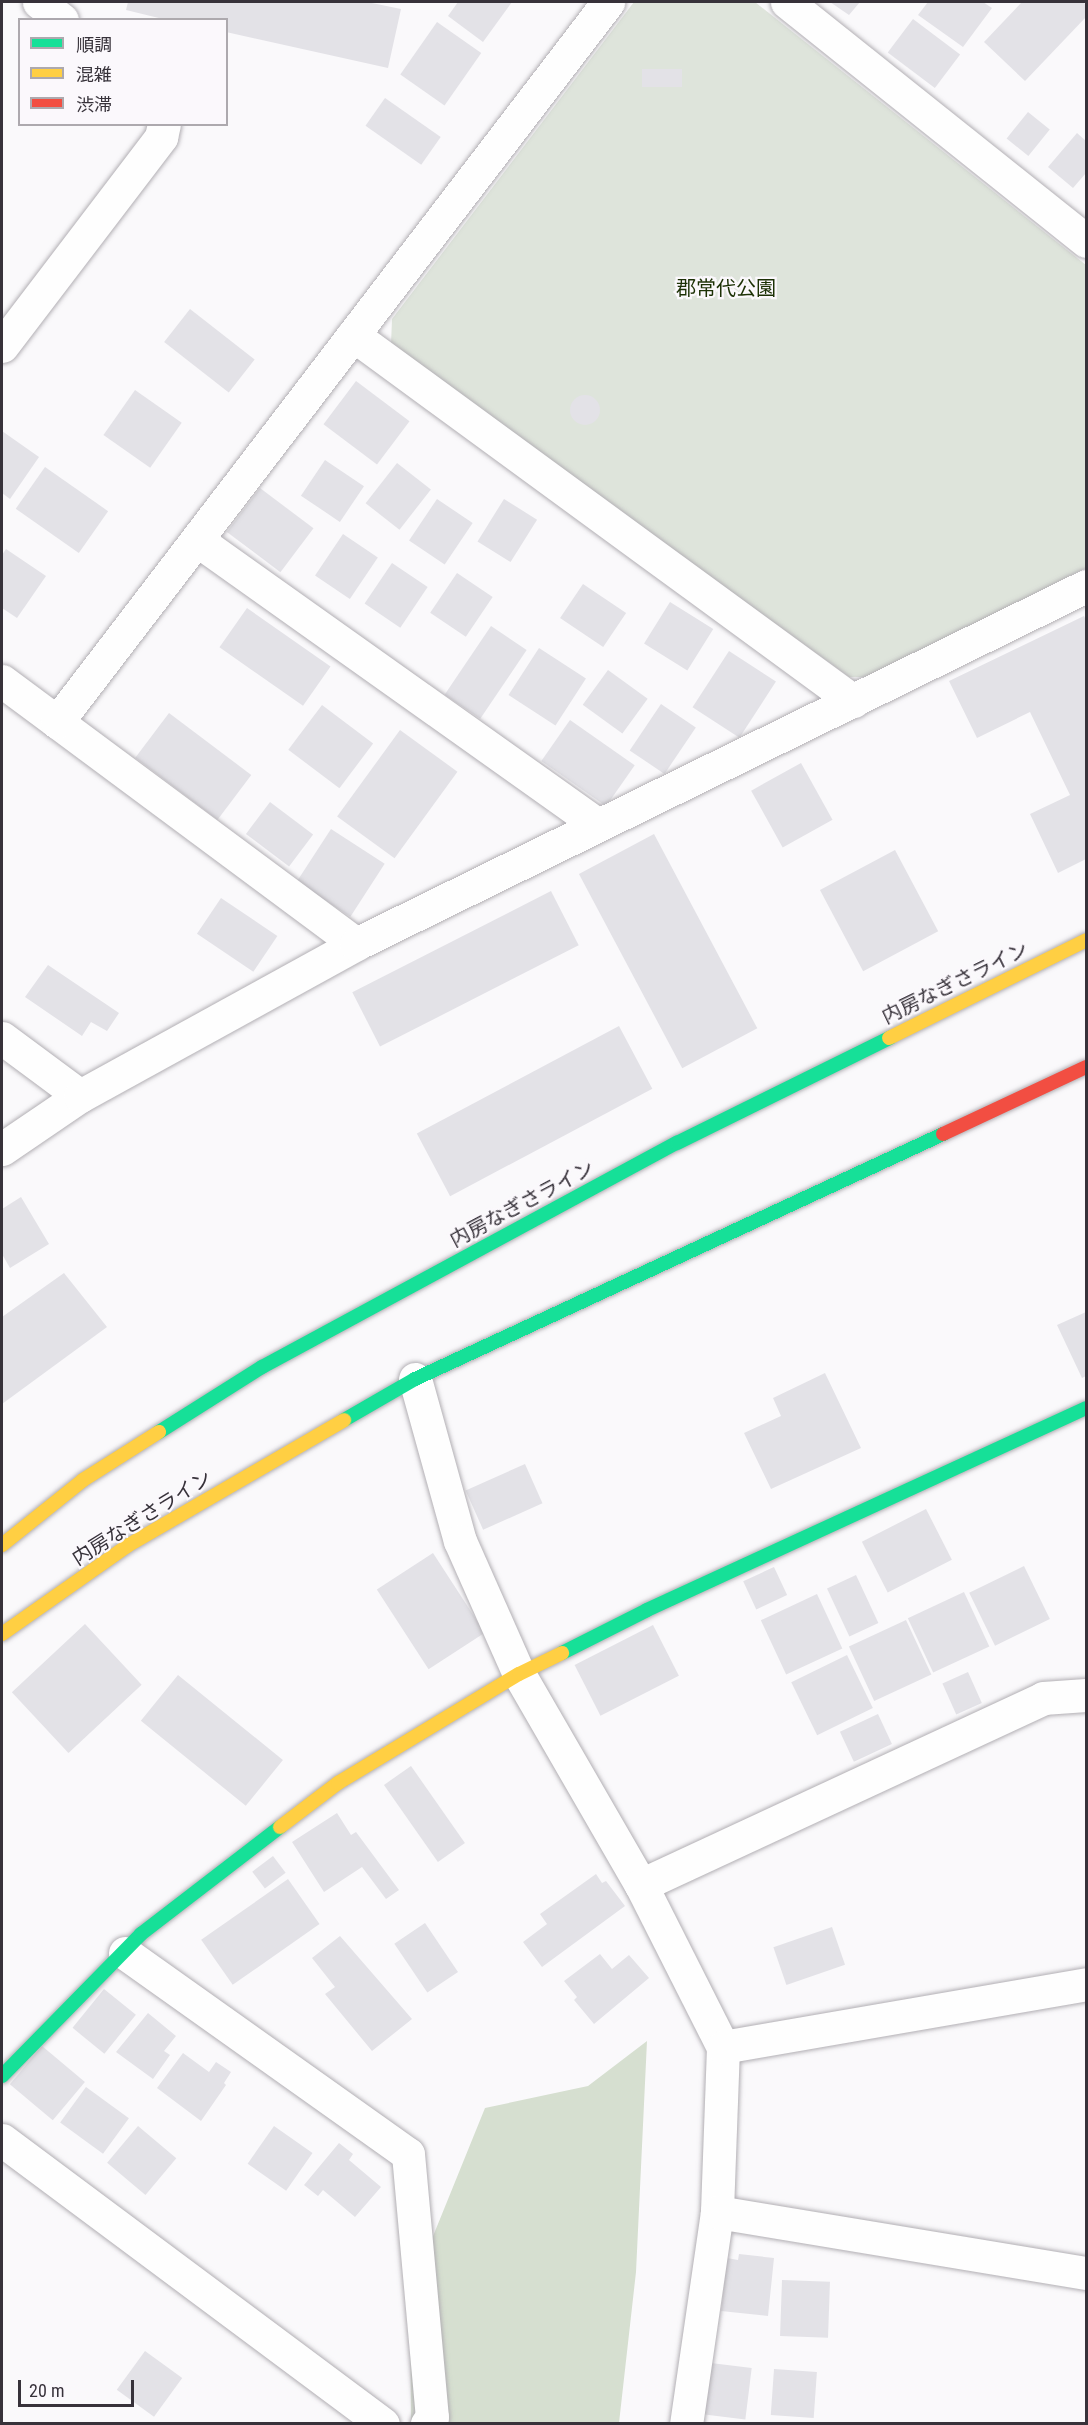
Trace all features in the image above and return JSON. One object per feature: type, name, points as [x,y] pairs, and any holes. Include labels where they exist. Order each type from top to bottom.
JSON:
[{"type":"main road","name":"内房なぎさライン","points":[[2,1545],[83,1480],[262,1367],[677,1143],[1086,940]]},
{"type":"main road","name":"内房なぎさライン","points":[[2,1634],[127,1546],[415,1379],[1086,1067]]},
{"type":"main road","points":[[2,2076],[125,1953],[141,1934],[338,1784],[519,1674],[647,1610],[1086,1408]]},
{"type":"street","points":[[39,2],[59,18]]},
{"type":"street","points":[[57,722],[608,2]]},
{"type":"street","points":[[786,2],[1086,241]]},
{"type":"street","points":[[4,338],[161,137],[164,126]]},
{"type":"street","points":[[353,335],[853,701]]},
{"type":"street","points":[[196,540],[598,825]]},
{"type":"street","points":[[2,1149],[80,1096],[356,944],[1086,586]]},
{"type":"street","points":[[2,681],[356,944]]},
{"type":"street","points":[[2,1038],[80,1096]]},
{"type":"street","points":[[415,1379],[460,1541],[519,1674],[641,1885],[723,2048],[717,2211],[686,2424]]},
{"type":"street","points":[[641,1885],[1043,1698],[1086,1695]]},
{"type":"street","points":[[125,1953],[408,2154],[432,2416],[427,2424]]},
{"type":"street","points":[[723,2048],[1086,1984]]},
{"type":"street","points":[[2,2140],[383,2424]]},
{"type":"street","points":[[717,2211],[1086,2273]]},
{"type":"green space","name":"郡常代公園","points":[[634,2],[755,2],[1086,265],[1086,568],[868,677],[849,677],[391,345],[392,319]]},
{"type":"green space","points":[[647,2041],[636,2272],[619,2423],[411,2423],[410,2293],[485,2108],[588,2086]]},
{"type":"building","points":[[128,2],[367,2],[401,9],[388,68],[228,32],[228,18],[159,18],[126,10]]},
{"type":"building","points":[[458,2],[512,2],[483,42],[448,16]]},
{"type":"building","points":[[830,2],[860,2],[849,15]]},
{"type":"building","points":[[928,2],[983,2],[992,8],[963,47],[918,15]]},
{"type":"building","points":[[1022,2],[1083,2],[1086,5],[1086,17],[1025,81],[984,42]]},
{"type":"building","points":[[913,19],[960,55],[935,88],[888,53]]},
{"type":"building","points":[[437,22],[481,53],[445,105],[400,74]]},
{"type":"building","points":[[642,69],[682,69],[682,87],[642,87]]},
{"type":"building","points":[[385,98],[441,137],[421,165],[365,126]]},
{"type":"building","points":[[1028,112],[1050,130],[1028,156],[1007,138]]},
{"type":"building","points":[[1077,133],[1086,141],[1086,173],[1073,188],[1048,167]]},
{"type":"building","points":[[190,309],[255,359],[229,393],[164,342]]},
{"type":"building","points":[[356,381],[410,421],[377,464],[324,424]]},
{"type":"building","points":[[135,390],[182,423],[150,468],[103,435]]},
{"type":"building","points":[[585,395],[591,396],[599,404],[599,416],[591,424],[585,425],[579,424],[571,416],[570,410],[571,404],[579,396]]},
{"type":"building","points":[[2,431],[39,457],[10,499],[2,493]]},
{"type":"building","points":[[325,460],[364,486],[340,522],[301,496]]},
{"type":"building","points":[[397,463],[431,489],[399,530],[366,503]]},
{"type":"building","points":[[45,467],[108,511],[79,553],[16,509]]},
{"type":"building","points":[[260,488],[314,528],[280,572],[227,532]]},
{"type":"building","points":[[437,499],[473,523],[445,564],[409,540]]},
{"type":"building","points":[[504,499],[537,520],[511,562],[478,541]]},
{"type":"building","points":[[343,534],[378,557],[350,599],[315,575]]},
{"type":"building","points":[[6,549],[46,576],[17,618],[2,608],[2,555]]},
{"type":"building","points":[[392,563],[428,587],[400,628],[365,604]]},
{"type":"building","points":[[457,573],[493,597],[466,637],[430,613]]},
{"type":"building","points":[[583,584],[626,613],[603,647],[560,618]]},
{"type":"building","points":[[670,602],[713,629],[687,671],[644,644]]},
{"type":"building","points":[[247,608],[331,667],[303,706],[219,647]]},
{"type":"building","points":[[1084,616],[1086,620],[1086,859],[1058,873],[1030,814],[1070,795],[1030,712],[977,738],[949,681]]},
{"type":"building","points":[[491,626],[527,650],[480,719],[445,695]]},
{"type":"building","points":[[539,648],[586,678],[555,725],[509,695]]},
{"type":"building","points":[[729,651],[776,681],[739,738],[693,707]]},
{"type":"building","points":[[608,670],[648,699],[622,734],[583,705]]},
{"type":"building","points":[[661,704],[696,727],[665,774],[630,750]]},
{"type":"building","points":[[322,705],[373,744],[339,788],[288,750]]},
{"type":"building","points":[[169,713],[251,775],[218,820],[135,758]]},
{"type":"building","points":[[570,720],[635,765],[606,806],[541,761]]},
{"type":"building","points":[[400,730],[457,772],[395,858],[337,817]]},
{"type":"building","points":[[801,763],[833,820],[783,847],[751,791]]},
{"type":"building","points":[[270,802],[313,834],[289,866],[246,834]]},
{"type":"building","points":[[331,829],[385,864],[350,917],[297,882]]},
{"type":"building","points":[[654,834],[757,1028],[682,1068],[579,874]]},
{"type":"building","points":[[895,850],[938,931],[863,971],[820,890]]},
{"type":"building","points":[[551,891],[579,945],[380,1047],[352,992]]},
{"type":"building","points":[[221,898],[277,936],[253,972],[197,934]]},
{"type":"building","points":[[48,965],[119,1013],[107,1031],[91,1022],[82,1036],[25,997]]},
{"type":"building","points":[[619,1026],[652,1089],[450,1196],[417,1134]]},
{"type":"building","points":[[21,1197],[49,1244],[10,1268],[2,1254],[2,1209]]},
{"type":"building","points":[[64,1273],[107,1327],[2,1404],[2,1317]]},
{"type":"building","points":[[1086,1312],[1086,1376],[1082,1378],[1057,1325]]},
{"type":"building","points":[[825,1373],[861,1448],[771,1489],[744,1433],[781,1416],[773,1398]]},
{"type":"building","points":[[525,1464],[542,1503],[483,1530],[466,1490]]},
{"type":"building","points":[[926,1509],[952,1560],[888,1592],[862,1542]]},
{"type":"building","points":[[433,1553],[485,1633],[429,1669],[377,1589]]},
{"type":"building","points":[[1024,1566],[1050,1619],[995,1646],[969,1593]]},
{"type":"building","points":[[774,1567],[787,1595],[756,1609],[743,1581]]},
{"type":"building","points":[[856,1575],[878,1623],[849,1637],[827,1589]]},
{"type":"building","points":[[964,1592],[989,1646],[933,1673],[908,1618]]},
{"type":"building","points":[[817,1594],[842,1648],[786,1675],[761,1620]]},
{"type":"building","points":[[906,1620],[931,1674],[874,1701],[849,1647]]},
{"type":"building","points":[[85,1624],[142,1685],[68,1753],[12,1692]]},
{"type":"building","points":[[653,1625],[679,1676],[600,1716],[575,1665]]},
{"type":"building","points":[[847,1655],[873,1708],[817,1735],[791,1682]]},
{"type":"building","points":[[968,1672],[982,1703],[956,1714],[942,1683]]},
{"type":"building","points":[[178,1675],[283,1760],[246,1806],[141,1721]]},
{"type":"building","points":[[878,1714],[892,1744],[854,1762],[840,1732]]},
{"type":"building","points":[[411,1766],[465,1843],[438,1862],[384,1785]]},
{"type":"building","points":[[337,1813],[351,1835],[356,1832],[399,1890],[386,1899],[362,1867],[324,1892],[292,1842]]},
{"type":"building","points":[[273,1856],[286,1873],[265,1888],[252,1872]]},
{"type":"building","points":[[596,1874],[602,1883],[606,1881],[625,1906],[542,1967],[523,1942],[547,1924],[540,1914]]},
{"type":"building","points":[[288,1879],[320,1924],[233,1985],[201,1940]]},
{"type":"building","points":[[425,1923],[458,1972],[427,1993],[394,1944]]},
{"type":"building","points":[[832,1927],[845,1965],[786,1985],[773,1947]]},
{"type":"building","points":[[340,1936],[412,2019],[372,2051],[325,1994],[335,1987],[312,1958]]},
{"type":"building","points":[[600,1954],[612,1969],[629,1955],[649,1978],[594,2024],[574,2000],[577,1997],[564,1981]]},
{"type":"building","points":[[104,1989],[136,2015],[104,2054],[73,2028]]},
{"type":"building","points":[[148,2013],[176,2036],[164,2051],[170,2055],[153,2079],[116,2052]]},
{"type":"building","points":[[42,2046],[85,2082],[53,2120],[10,2084]]},
{"type":"building","points":[[183,2053],[209,2072],[216,2062],[231,2072],[224,2083],[226,2085],[201,2121],[157,2088]]},
{"type":"building","points":[[86,2087],[129,2118],[103,2154],[60,2123]]},
{"type":"building","points":[[138,2126],[176,2158],[145,2195],[107,2163]]},
{"type":"building","points":[[274,2126],[313,2153],[286,2191],[248,2164]]},
{"type":"building","points":[[339,2143],[353,2154],[349,2160],[381,2187],[355,2217],[323,2190],[318,2196],[304,2185]]},
{"type":"building","points":[[739,2254],[774,2258],[768,2316],[721,2311],[727,2258],[738,2260]]},
{"type":"building","points":[[782,2280],[830,2282],[828,2338],[780,2336]]},
{"type":"building","points":[[145,2351],[182,2378],[154,2417],[117,2390]]},
{"type":"building","points":[[711,2363],[752,2368],[745,2420],[705,2415]]},
{"type":"building","points":[[774,2369],[817,2372],[814,2418],[771,2415]]},
{"type":"traffic: fast","points":[[159,1432],[262,1367],[677,1143],[889,1038]]},
{"type":"traffic: fast","points":[[344,1420],[415,1379],[943,1134]]},
{"type":"traffic: fast","points":[[562,1653],[647,1610],[1086,1408]]},
{"type":"traffic: fast","points":[[2,2076],[141,1934],[280,1827]]},
{"type":"traffic: slow","points":[[889,1038],[1086,940]]},
{"type":"traffic: slow","points":[[2,1634],[127,1546],[344,1420]]},
{"type":"traffic: slow","points":[[2,1545],[83,1480],[159,1432]]},
{"type":"traffic: slow","points":[[280,1827],[338,1783],[519,1674],[562,1653]]},
{"type":"traffic: jam","points":[[943,1134],[1086,1067]]}]
